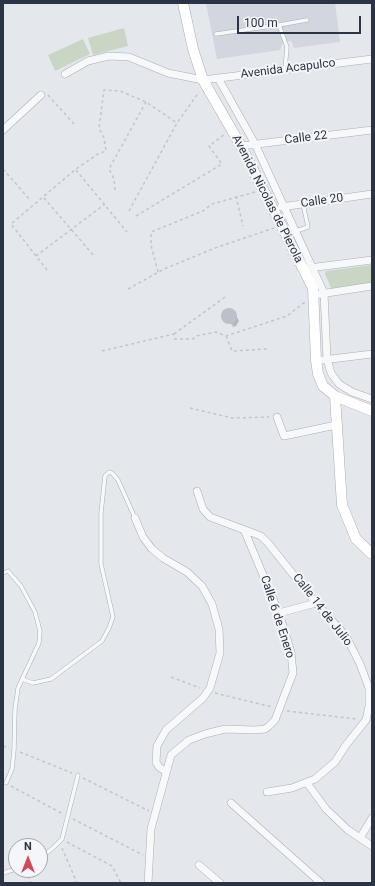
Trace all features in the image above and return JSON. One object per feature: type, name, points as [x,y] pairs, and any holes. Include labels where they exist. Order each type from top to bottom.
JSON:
[{"type":"street","name":"Avenida Nicolas de Pierola","points":[[183,3],[193,49],[204,82],[241,146],[281,226],[307,268],[314,288],[319,294],[322,360],[318,374],[324,386],[335,396]]},
{"type":"street","name":"Avenida Acapulco","points":[[64,74],[88,61],[103,57],[122,56],[145,63],[168,74],[204,82],[218,78],[372,59]]},
{"type":"street","points":[[218,78],[255,144],[296,231],[307,268],[372,260]]},
{"type":"street","points":[[3,130],[45,95]]},
{"type":"street","name":"Calle 22","points":[[241,146],[372,130]]},
{"type":"street","name":"Calle 20","points":[[273,209],[372,194]]},
{"type":"street","points":[[319,294],[372,286]]},
{"type":"street","points":[[372,354],[322,360],[339,384],[352,392],[372,399]]},
{"type":"street","points":[[372,411],[335,396],[342,505],[356,540],[372,554]]},
{"type":"street","points":[[277,417],[284,436],[336,425]]},
{"type":"street","name":"Calle 14 de Julio","points":[[197,491],[201,505],[207,515],[245,532],[261,536],[268,543],[316,603],[346,636],[362,670],[370,697],[366,720],[346,745],[335,762],[322,774],[308,783],[287,789],[267,792]]},
{"type":"street","points":[[135,518],[143,537],[152,549],[163,558],[192,576],[202,586],[212,604],[218,624],[220,645],[218,664],[208,691],[199,702],[166,730],[159,740],[155,758],[159,767],[166,772]]},
{"type":"street","name":"Calle 6 de Enero","points":[[148,883],[152,824],[172,755],[189,740],[205,734],[225,729],[265,729],[275,720],[293,669],[291,652],[279,613],[245,532]]},
{"type":"street","points":[[279,613],[316,603]]},
{"type":"street","points":[[308,783],[326,809],[348,830],[372,846]]},
{"type":"street","points":[[231,802],[321,883]]},
{"type":"street","points":[[360,838],[372,818]]},
{"type":"street","points":[[199,865],[220,883]]},
{"type":"lane","points":[[216,34],[307,20]]},
{"type":"lane","points":[[279,25],[287,47],[285,70]]},
{"type":"lane","points":[[296,231],[308,227],[303,204]]},
{"type":"lane","points":[[22,678],[33,683],[51,679],[102,641],[110,628],[113,617],[100,564],[101,513],[105,476],[109,472],[112,473],[118,480],[135,518]]},
{"type":"lane","points":[[3,573],[8,571],[21,586],[35,612],[40,631],[39,643],[18,688],[15,709],[12,769],[6,783]]},
{"type":"lane","points":[[48,851],[60,841],[78,775]]},
{"type":"path","points":[[129,211],[177,123],[204,82]]},
{"type":"path","points":[[47,270],[11,224],[44,198],[76,169],[98,154],[106,151],[104,138],[99,128],[104,90],[120,92],[146,102],[177,123]]},
{"type":"path","points":[[45,95],[75,125]]},
{"type":"path","points":[[115,190],[114,179],[109,169],[146,102]]},
{"type":"path","points":[[136,216],[222,164],[209,146],[231,129]]},
{"type":"path","points":[[3,169],[30,200]]},
{"type":"path","points":[[76,169],[127,232]]},
{"type":"path","points":[[158,272],[151,245],[151,232],[203,211],[212,204],[236,196],[264,191]]},
{"type":"path","points":[[236,196],[243,226]]},
{"type":"path","points":[[44,198],[95,257]]},
{"type":"path","points":[[36,256],[105,204]]},
{"type":"path","points":[[128,289],[158,272],[215,248],[281,226]]},
{"type":"path","points":[[174,334],[175,339],[193,339],[196,336],[216,332],[226,336],[287,316],[319,294]]},
{"type":"path","points":[[102,351],[174,334],[225,298]]},
{"type":"path","points":[[226,336],[232,351],[267,349]]},
{"type":"path","points":[[190,408],[232,418],[277,417]]},
{"type":"path","points":[[172,677],[208,691],[287,711],[366,720]]},
{"type":"path","points":[[6,783],[150,858]]},
{"type":"path","points":[[60,841],[77,883]]},
{"type":"path","points":[[60,841],[112,866],[121,883]]},
{"type":"shaded area","points":[[206,3],[335,3],[340,42],[294,48],[291,41],[283,42],[280,50],[217,59]]},
{"type":"green space","points":[[124,28],[128,46],[93,55],[88,38]]},
{"type":"green space","points":[[83,39],[90,54],[55,71],[48,55]]},
{"type":"green space","points":[[372,265],[372,285],[332,290],[325,274],[326,271]]},
{"type":"building","points":[[226,308],[232,308],[237,313],[235,322],[232,324],[226,324],[221,319],[221,313]]}]
